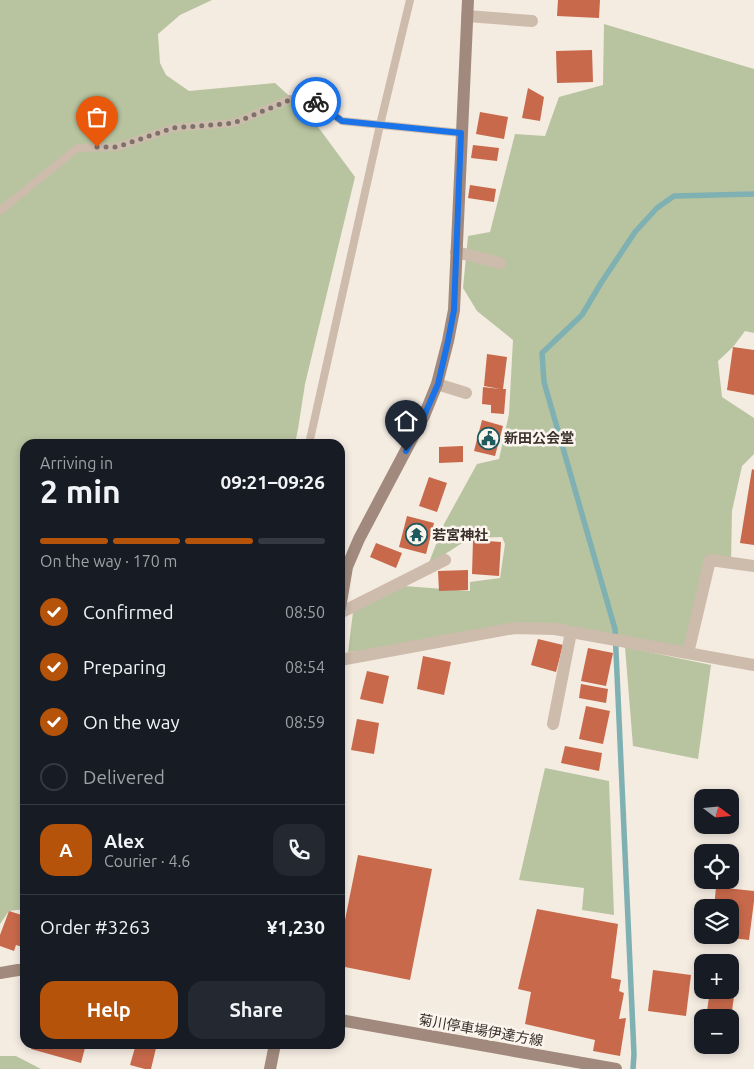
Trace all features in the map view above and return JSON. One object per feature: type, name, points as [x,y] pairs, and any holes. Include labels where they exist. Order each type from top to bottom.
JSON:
[{"type":"street","points":[[345,579],[347,567],[359,539],[424,416],[438,384],[448,341],[454,310],[468,0]]},
{"type":"street","points":[[467,16],[532,21]]},
{"type":"street","points":[[456,252],[500,263]]},
{"type":"street","points":[[438,384],[466,394]]},
{"type":"street","points":[[345,610],[445,560]]},
{"type":"street","points":[[688,653],[710,560],[754,566]]},
{"type":"street","points":[[345,659],[514,628],[555,629],[754,665]]},
{"type":"street","points":[[553,724],[571,632]]},
{"type":"street","points":[[0,972],[20,970]]},
{"type":"street","name":"菊川停車場伊達方線","points":[[345,1021],[616,1069]]},
{"type":"street","points":[[270,1069],[274,1049]]},
{"type":"lane","points":[[310,439],[380,125],[410,0]]},
{"type":"lane","points":[[0,211],[77,148],[117,147],[173,128],[234,123],[290,100],[315,102],[342,121],[461,133]]},
{"type":"green space","points":[[0,0],[212,0],[180,15],[158,34],[160,63],[166,75],[189,91],[275,83],[307,112],[355,177],[305,384],[296,439],[20,439],[20,910],[9,911],[0,924]]},
{"type":"green space","points":[[604,24],[754,69],[754,333],[745,331],[733,347],[718,361],[722,397],[754,418],[754,454],[742,466],[732,511],[731,563],[710,559],[689,651],[555,629],[348,652],[353,612],[404,586],[470,591],[470,582],[500,578],[505,544],[502,537],[470,538],[428,565],[444,524],[477,464],[499,459],[509,414],[513,340],[477,311],[463,288],[468,236],[490,232],[515,134],[545,136],[559,97],[603,85]]},
{"type":"green space","points":[[625,647],[711,665],[698,759],[633,746]]},
{"type":"green space","points":[[545,768],[609,781],[614,915],[582,910],[584,888],[519,880]]},
{"type":"green space","points":[[0,1056],[16,1056],[41,1069],[0,1069]]},
{"type":"building","points":[[558,0],[600,0],[599,18],[557,16]]},
{"type":"building","points":[[592,50],[593,82],[557,83],[556,51]]},
{"type":"building","points":[[528,88],[544,97],[540,121],[522,118]]},
{"type":"building","points":[[480,112],[508,117],[504,139],[476,134]]},
{"type":"building","points":[[473,145],[499,148],[497,161],[471,158]]},
{"type":"building","points":[[470,185],[496,189],[494,202],[468,198]]},
{"type":"building","points":[[733,347],[754,350],[754,395],[727,390]]},
{"type":"building","points":[[487,354],[507,357],[503,389],[506,389],[504,414],[491,413],[491,405],[482,404],[483,387],[500,389],[484,386]]},
{"type":"building","name":"新田公会堂","points":[[482,420],[503,426],[495,456],[474,451]]},
{"type":"building","points":[[463,446],[463,462],[439,463],[439,447]]},
{"type":"building","points":[[752,469],[754,470],[754,545],[740,543]]},
{"type":"building","points":[[429,477],[447,483],[437,512],[419,506]]},
{"type":"building","name":"若宮神社","points":[[407,516],[434,523],[426,554],[399,547]]},
{"type":"building","points":[[473,540],[501,542],[499,576],[472,574]]},
{"type":"building","points":[[376,543],[402,553],[396,568],[370,557]]},
{"type":"building","points":[[468,570],[468,590],[439,591],[438,571]]},
{"type":"building","points":[[538,639],[563,645],[556,672],[531,665]]},
{"type":"building","points":[[588,648],[613,653],[606,686],[581,681]]},
{"type":"building","points":[[423,656],[451,662],[444,695],[417,689]]},
{"type":"building","points":[[367,671],[389,676],[383,704],[360,699]]},
{"type":"building","points":[[581,684],[608,689],[606,703],[579,698]]},
{"type":"building","points":[[586,706],[610,711],[603,744],[579,739]]},
{"type":"building","points":[[357,719],[379,723],[374,754],[351,750]]},
{"type":"building","points":[[565,746],[602,753],[599,771],[561,763]]},
{"type":"building","points":[[358,855],[432,869],[410,980],[345,967],[345,920]]},
{"type":"building","points":[[716,889],[754,891],[749,940],[739,939],[739,899],[715,899]]},
{"type":"building","points":[[537,909],[618,924],[611,978],[621,980],[619,991],[624,993],[619,1019],[626,1018],[620,1056],[593,1051],[595,1040],[525,1024],[531,992],[518,989]]},
{"type":"building","points":[[9,911],[20,914],[20,946],[16,945],[14,951],[0,946],[0,935]]},
{"type":"building","points":[[653,970],[691,975],[686,1016],[648,1011]]},
{"type":"building","points":[[709,999],[734,999],[732,1009],[707,1009]]},
{"type":"building","points":[[31,1049],[85,1049],[81,1063]]},
{"type":"building","points":[[135,1049],[156,1049],[151,1069],[130,1065]]},
{"type":"waterway","points":[[633,1069],[634,1054],[615,629],[544,382],[542,353],[582,315],[635,232],[657,208],[674,196],[754,194]]},
{"type":"way so far","points":[[97,147],[117,147],[173,128],[234,123],[290,100],[316,102]]},
{"type":"place","name":"新田公会堂","points":[[488,438]]},
{"type":"place","name":"若宮神社","points":[[416,535]]},
{"type":"route","points":[[316,102],[342,121],[461,133],[454,310],[438,384],[406,451]]}]
